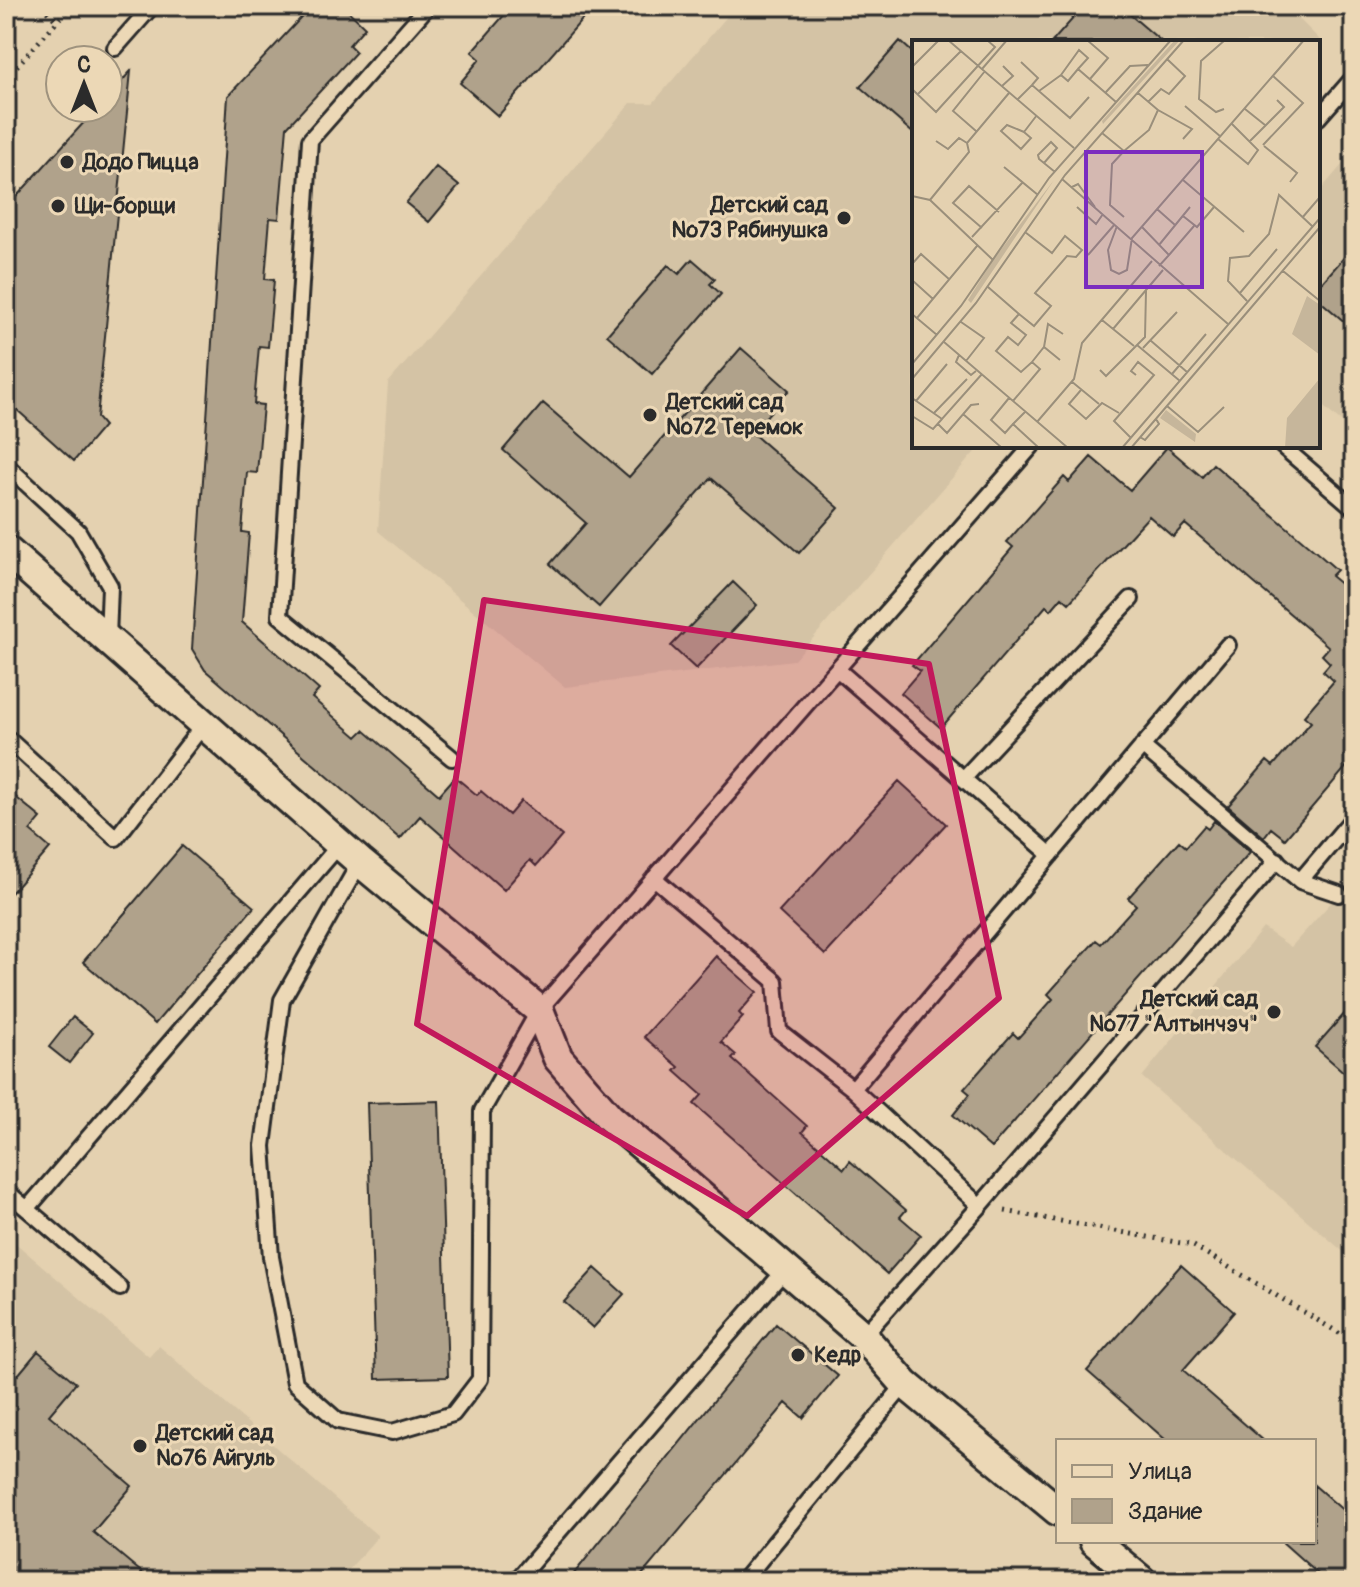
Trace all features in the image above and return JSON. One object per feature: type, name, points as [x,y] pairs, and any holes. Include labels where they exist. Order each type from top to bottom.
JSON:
[{"type":"street","points":[[6,550],[350,853],[539,1010],[558,1058],[609,1117],[863,1336],[905,1384],[1056,1509]]},
{"type":"street","points":[[1096,1543],[1142,1581]]},
{"type":"lane","points":[[119,44],[152,6]]},
{"type":"lane","points":[[428,6],[310,140],[280,616],[452,758]]},
{"type":"lane","points":[[1320,116],[1354,77]]},
{"type":"lane","points":[[350,853],[282,1000],[263,1146],[271,1257],[295,1383],[338,1421],[392,1432],[453,1414],[480,1379],[482,1111],[539,1010],[1030,448]]},
{"type":"lane","points":[[1284,448],[1354,508]]},
{"type":"lane","points":[[6,465],[78,531],[110,586],[108,638]]},
{"type":"lane","points":[[963,779],[1131,599]]},
{"type":"lane","points":[[853,1089],[1228,645]]},
{"type":"lane","points":[[837,669],[1051,855]]},
{"type":"lane","points":[[6,737],[116,838],[204,724]]},
{"type":"lane","points":[[1142,746],[1300,881],[1339,894]]},
{"type":"lane","points":[[1300,881],[1354,817]]},
{"type":"lane","points":[[27,1209],[350,853]]},
{"type":"lane","points":[[863,1336],[980,1206],[1277,860]]},
{"type":"lane","points":[[654,878],[775,981],[779,1031],[853,1089],[980,1206]]},
{"type":"lane","points":[[6,1191],[120,1288]]},
{"type":"lane","points":[[516,1581],[784,1271]]},
{"type":"lane","points":[[743,1581],[905,1384]]},
{"type":"path","points":[[41,6],[57,21]]},
{"type":"path","points":[[6,78],[71,6]]},
{"type":"path","points":[[980,1206],[1192,1245],[1354,1342]]},
{"type":"highlighted area","points":[[484,600],[929,664],[999,998],[747,1216],[417,1024]]},
{"type":"shaded area","name":"Детский сад №72 Теремок","points":[[736,6],[1286,6],[1320,40],[912,40],[912,448],[978,448],[794,660],[565,687],[378,531],[388,383],[631,103],[653,103]]},
{"type":"shaded area","points":[[1354,151],[1354,433],[1320,404],[1320,191]]},
{"type":"shaded area","name":"Детский сад №77 \"Алтынчэч\"","points":[[1354,877],[1354,1261],[1142,1077],[1263,928],[1291,947]]},
{"type":"shaded area","name":"Детский сад №76 Айгуль","points":[[6,1235],[149,1357],[159,1346],[378,1536],[339,1581],[6,1581]]},
{"type":"building","points":[[312,6],[343,6],[365,27],[349,45],[356,52],[287,127],[279,219],[270,218],[265,279],[274,280],[268,347],[259,346],[254,404],[263,405],[257,473],[247,472],[242,532],[249,533],[242,622],[319,690],[312,698],[357,737],[364,730],[439,795],[455,777],[477,795],[481,791],[509,815],[521,801],[562,836],[536,866],[530,860],[504,890],[420,816],[400,839],[205,670],[192,649],[228,96]]},
{"type":"building","points":[[512,6],[594,6],[498,116],[460,83],[480,59],[472,52]]},
{"type":"building","points":[[1084,6],[1120,6],[1160,40],[1054,40]]},
{"type":"building","points":[[900,41],[912,52],[912,132],[860,87]]},
{"type":"building","points":[[131,71],[97,418],[104,426],[74,461],[6,400],[6,208],[82,124],[124,124],[124,79]]},
{"type":"building","points":[[436,167],[459,186],[429,222],[406,203]]},
{"type":"building","points":[[1354,246],[1354,330],[1320,301],[1320,285]]},
{"type":"building","points":[[692,259],[715,279],[710,284],[721,294],[652,374],[607,335],[668,265],[679,274]]},
{"type":"building","points":[[741,348],[789,390],[752,433],[839,508],[799,553],[711,478],[599,607],[550,564],[586,523],[503,450],[543,403],[629,477]]},
{"type":"building","points":[[1166,448],[1202,477],[1213,464],[1337,570],[1331,576],[1354,595],[1354,758],[1285,839],[1271,828],[1264,837],[1228,806],[1267,761],[1273,766],[1311,722],[1304,716],[1334,681],[1323,671],[1330,663],[1322,655],[1329,647],[1185,524],[1173,537],[1149,516],[1069,603],[1062,597],[1051,610],[1046,606],[941,728],[901,693],[920,671],[912,665],[1013,547],[1007,542],[1064,477],[1069,482],[1091,457],[1130,490]]},
{"type":"building","points":[[733,582],[757,605],[696,669],[671,646]]},
{"type":"building","points":[[899,781],[946,824],[825,955],[779,912]]},
{"type":"building","points":[[6,789],[41,818],[30,831],[50,848],[6,899]]},
{"type":"building","points":[[1214,821],[1250,852],[991,1148],[953,1115],[970,1094],[964,1089],[1013,1033],[1018,1038],[1053,999],[1048,994],[1096,940],[1101,944],[1136,905],[1128,898],[1179,841],[1186,847],[1204,826],[1208,829]]},
{"type":"building","points":[[182,846],[254,907],[155,1024],[83,962]]},
{"type":"building","points":[[716,956],[757,992],[739,1013],[743,1017],[721,1042],[736,1055],[732,1059],[807,1126],[802,1132],[844,1169],[850,1161],[906,1210],[900,1217],[921,1235],[887,1274],[694,1104],[702,1095],[675,1071],[679,1067],[644,1037]]},
{"type":"building","points":[[1354,1003],[1354,1081],[1315,1047]]},
{"type":"building","points":[[73,1017],[93,1033],[69,1063],[49,1047]]},
{"type":"building","points":[[439,1101],[448,1377],[376,1379],[367,1103]]},
{"type":"building","points":[[1181,1265],[1234,1312],[1183,1370],[1262,1439],[1165,1439],[1087,1371]]},
{"type":"building","points":[[595,1268],[624,1294],[593,1328],[564,1302]]},
{"type":"building","points":[[776,1324],[838,1376],[803,1418],[786,1403],[637,1581],[568,1581]]},
{"type":"building","points":[[38,1351],[76,1383],[49,1415],[132,1486],[93,1532],[152,1581],[6,1581],[6,1365],[18,1375]]},
{"type":"building","points":[[1316,1487],[1354,1520],[1354,1581],[1326,1581],[1283,1543],[1316,1543]]},
{"type":"place","name":"Додо Пицца","points":[[67,162]]},
{"type":"place","name":"Щи-борщи","points":[[58,206]]},
{"type":"place","name":"Детский сад №73 Рябинушка","points":[[844,218]]},
{"type":"place","name":"Детский сад №72 Теремок","points":[[650,415]]},
{"type":"place","name":"Детский сад №77 \"Алтынчэч\"","points":[[1274,1012]]},
{"type":"place","name":"Кедр","points":[[798,1355]]},
{"type":"place","name":"Детский сад №76 Айгуль","points":[[140,1446]]}]
